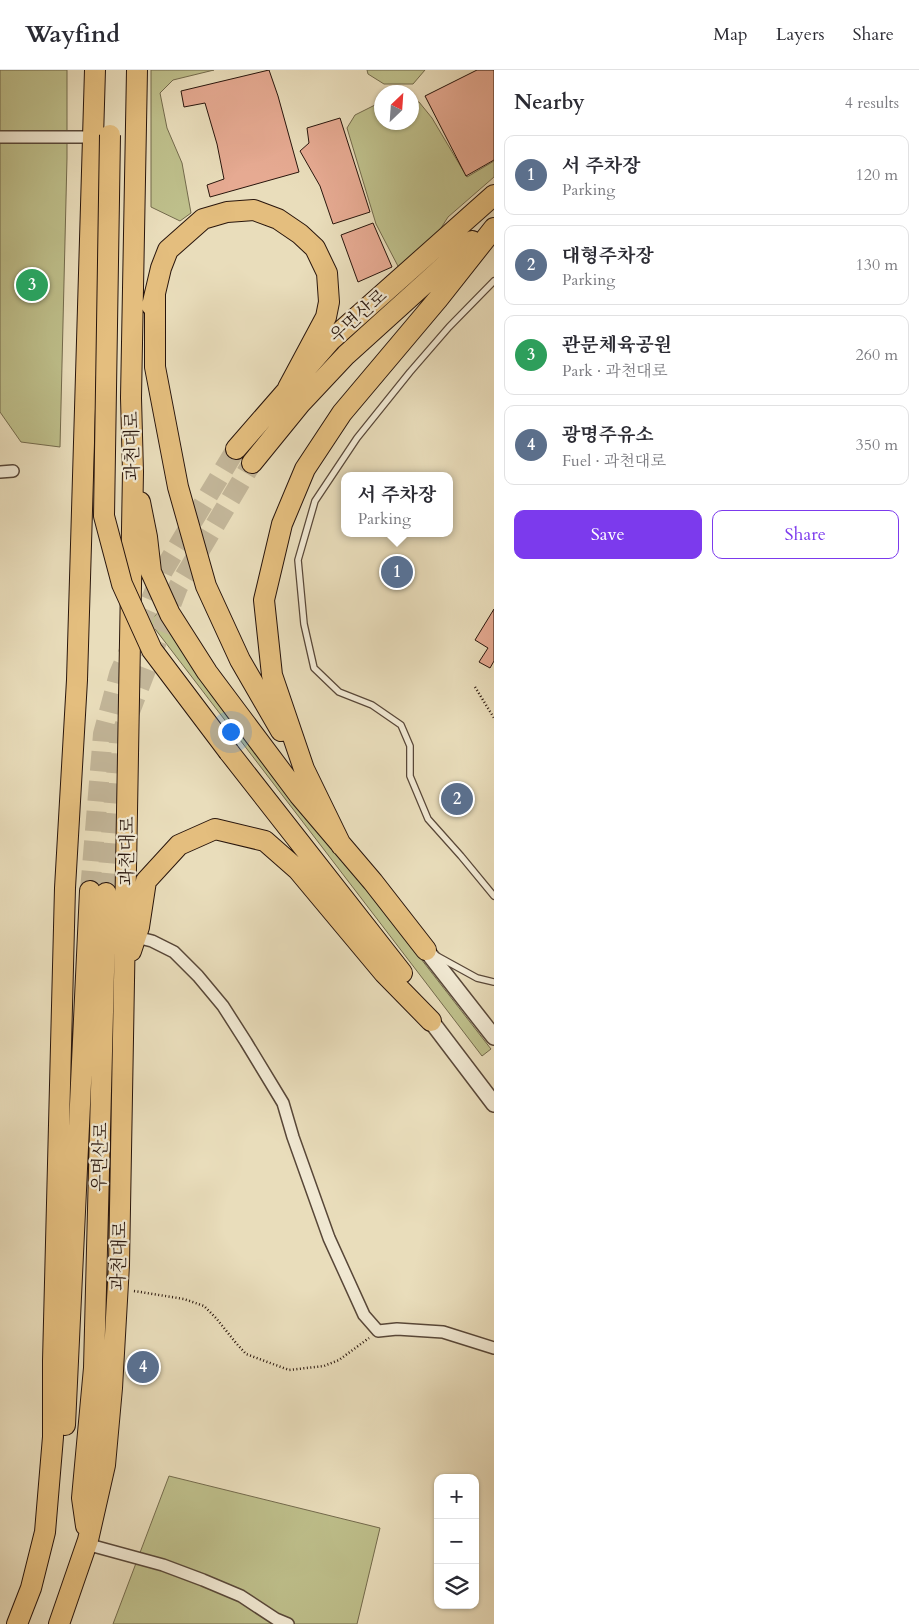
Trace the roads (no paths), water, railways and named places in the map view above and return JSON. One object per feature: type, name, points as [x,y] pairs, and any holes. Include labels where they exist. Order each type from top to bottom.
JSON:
[{"type":"highway","points":[[95,70],[102,136],[104,516],[122,584],[152,650],[229,752],[422,998],[431,1021]]},
{"type":"highway","name":"과천대로","points":[[59,1624],[87,1542],[105,1465],[118,1288],[133,472],[131,398],[137,70]]},
{"type":"highway","points":[[17,1624],[31,1588],[45,1532],[53,1437],[53,1361],[65,888],[77,680],[102,136]]},
{"type":"highway","name":"우면산로","points":[[236,449],[331,340],[494,195]]},
{"type":"highway","points":[[131,398],[161,268],[168,250],[202,220],[227,212],[254,210],[278,219],[300,234],[315,248],[327,273],[329,302],[326,317],[288,388]]},
{"type":"highway","name":"우면산로","points":[[252,463],[300,404],[346,355],[494,221]]},
{"type":"highway","points":[[304,769],[272,675],[264,600],[282,524],[305,469],[342,413],[438,299],[494,228]]},
{"type":"highway","points":[[155,293],[155,367],[178,487],[206,586],[240,660],[304,769],[342,845]]},
{"type":"highway","points":[[133,472],[147,537],[151,572],[170,614],[207,672],[299,795],[373,882],[426,950]]},
{"type":"highway","points":[[125,970],[139,927],[146,881],[179,845],[214,829],[265,841],[298,870],[384,972],[431,1021]]},
{"type":"highway","name":"우면산로","points":[[45,1532],[61,1492],[98,892],[94,1368],[82,1498],[87,1542]]},
{"type":"street","points":[[0,137],[102,136]]},
{"type":"street","points":[[0,472],[13,471]]},
{"type":"street","points":[[136,937],[152,941],[174,952],[198,976],[246,1042],[283,1103],[292,1138],[329,1238],[364,1315],[378,1331],[397,1329],[443,1332],[494,1348]]},
{"type":"street","points":[[426,950],[494,1037]]},
{"type":"street","points":[[431,1021],[494,1104]]},
{"type":"street","points":[[87,1542],[163,1565],[203,1580],[241,1596],[276,1619],[288,1624]]},
{"type":"lane","points":[[494,281],[444,333],[357,438],[315,501],[298,560],[304,624],[314,668],[339,692],[372,705],[401,725],[410,746],[410,776],[428,820],[494,896]]},
{"type":"lane","points":[[426,950],[476,978],[494,982]]},
{"type":"tunnel","points":[[90,891],[103,734],[119,674],[163,571],[236,449]]},
{"type":"tunnel","points":[[106,893],[119,740],[178,587],[252,463]]},
{"type":"place","name":"관문체육공원","points":[[32,285]]},
{"type":"place","name":"서 주차장","points":[[397,572]]},
{"type":"place","name":"대형주차장","points":[[457,799]]},
{"type":"place","name":"광명주유소","points":[[143,1367]]}]
